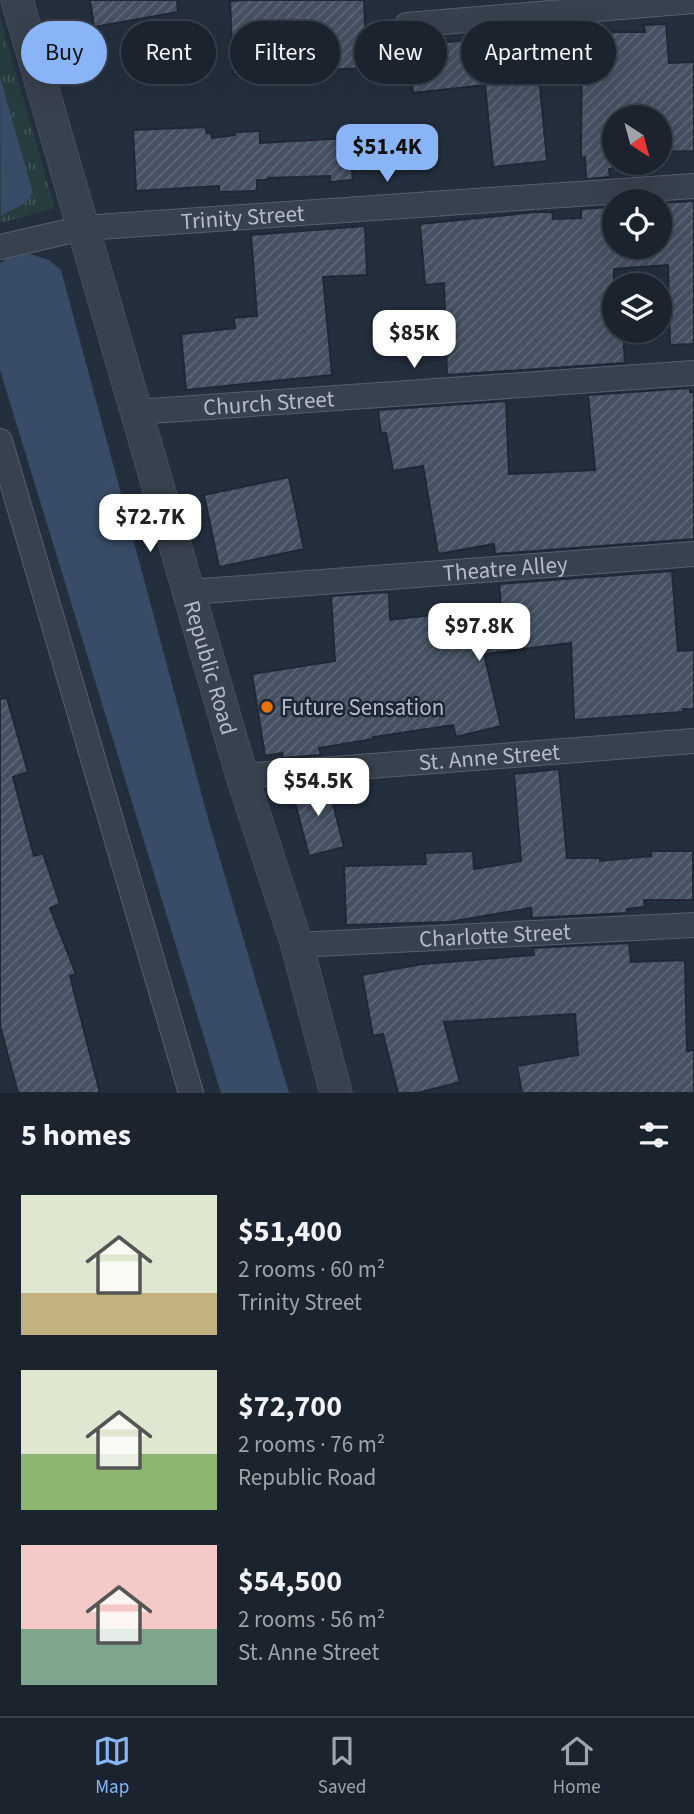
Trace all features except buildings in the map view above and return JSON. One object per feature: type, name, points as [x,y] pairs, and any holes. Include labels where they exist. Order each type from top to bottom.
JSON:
[{"type":"street","name":"Republic Road","points":[[17,0],[242,776],[296,945],[336,1093]]},
{"type":"street","points":[[447,22],[694,1]]},
{"type":"street","name":"Trinity Street","points":[[0,247],[83,228],[694,186]]},
{"type":"street","name":"Church Street","points":[[136,412],[694,373]]},
{"type":"street","points":[[0,441],[191,1093]]},
{"type":"street","name":"Theatre Alley","points":[[189,592],[694,554]]},
{"type":"street","name":"St. Anne Street","points":[[242,776],[694,741]]},
{"type":"street","name":"Charlotte Street","points":[[296,945],[694,925]]},
{"type":"green space","points":[[0,18],[55,208],[0,223]]},
{"type":"water","points":[[0,77],[33,193],[25,203],[1,216]]},
{"type":"water","points":[[27,253],[49,260],[61,270],[209,822],[289,1093],[221,1093],[0,370],[0,263]]},
{"type":"place","name":"Future Sensation","points":[[267,707]]}]
